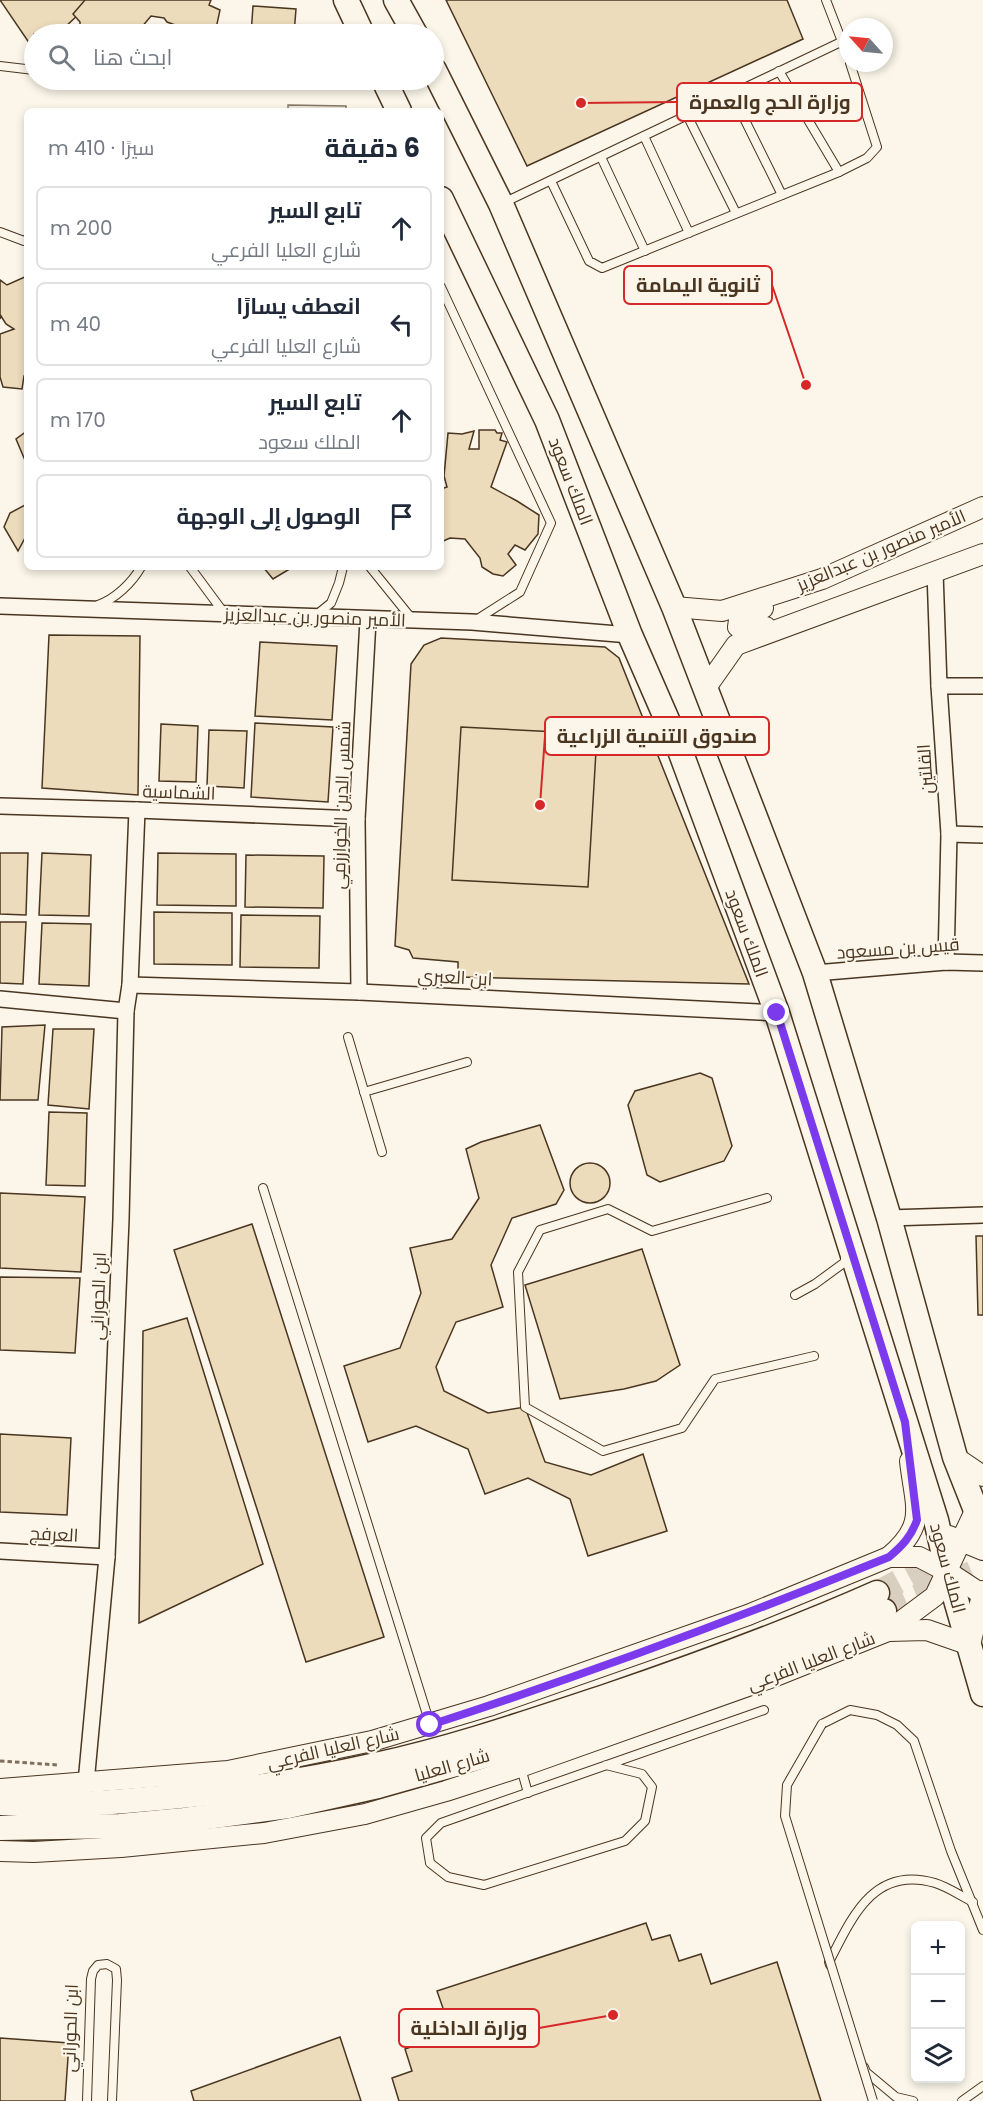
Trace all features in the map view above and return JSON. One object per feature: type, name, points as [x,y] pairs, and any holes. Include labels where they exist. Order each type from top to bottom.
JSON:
[{"type":"main road","points":[[345,0],[357,24]]},
{"type":"main road","points":[[396,0],[409,24]]},
{"type":"main road","points":[[389,90],[398,108]]},
{"type":"main road","points":[[444,90],[501,204],[674,607],[815,973],[890,1218],[954,1456],[980,1518]]},
{"type":"main road","name":"الملك سعود","points":[[444,205],[547,420],[630,635],[678,745],[777,1013],[939,1531],[948,1572],[983,1694]]},
{"type":"main road","name":"شارع العليا","points":[[0,1803],[87,1805],[201,1795],[378,1765],[499,1731],[690,1668],[815,1620],[883,1612]]},
{"type":"main road","name":"شارع العليا","points":[[0,1828],[120,1826],[184,1820],[288,1806],[378,1786],[512,1748],[727,1674],[883,1612]]},
{"type":"street","name":"الأمير منصور بن عبدالعزيز","points":[[674,607],[722,611],[822,579],[983,507]]},
{"type":"street","name":"الأمير منصور بن عبدالعزيز","points":[[705,689],[736,645],[981,557]]},
{"type":"street","name":"القلتين","points":[[935,572],[939,686],[949,834],[946,962]]},
{"type":"street","points":[[805,620],[744,631],[738,627],[739,620],[822,579]]},
{"type":"street","name":"الأمير منصور بن عبدالعزيز","points":[[0,606],[472,622],[630,635]]},
{"type":"street","name":"شمس الدين الخوارزمي","points":[[359,992],[357,819],[368,620]]},
{"type":"street","points":[[939,686],[983,686]]},
{"type":"street","name":"الشماسية","points":[[0,806],[357,819]]},
{"type":"street","name":"ابن الحوراني","points":[[87,1775],[106,1557],[121,1208],[126,1011],[130,985],[137,810]]},
{"type":"street","points":[[949,834],[983,835]]},
{"type":"street","name":"قيس بن مسعود","points":[[815,973],[946,962],[983,963]]},
{"type":"street","name":"ابن العبري","points":[[130,985],[359,992],[777,1013]]},
{"type":"street","points":[[0,999],[126,1011]]},
{"type":"street","points":[[890,1218],[983,1215]]},
{"type":"street","name":"شارع العليا الفرعي","points":[[0,1789],[39,1785],[87,1775],[228,1771],[372,1742],[500,1702],[747,1615],[889,1557],[905,1544],[917,1520],[905,1422]]},
{"type":"street","points":[[954,1456],[983,1476]]},
{"type":"street","name":"شارع العليا الفرعي","points":[[0,1851],[34,1852],[110,1848],[264,1833],[365,1814],[520,1767],[773,1677],[883,1612],[935,1596],[962,1541],[980,1518]]},
{"type":"street","points":[[939,1531],[983,1550]]},
{"type":"street","name":"العرفج","points":[[0,1551],[106,1557]]},
{"type":"street","name":"شارع العليا الفرعي","points":[[889,1557],[919,1557],[983,1593]]},
{"type":"street","points":[[970,1645],[983,1593]]},
{"type":"street","name":"شارع العليا الفرعي","points":[[883,1612],[970,1645]]},
{"type":"lane","points":[[826,0],[839,31]]},
{"type":"lane","points":[[501,204],[839,42]]},
{"type":"lane","points":[[0,66],[24,69]]},
{"type":"lane","points":[[779,71],[839,172]]},
{"type":"lane","points":[[551,181],[589,261],[602,268],[839,172],[867,158],[877,147],[853,72]]},
{"type":"lane","points":[[732,94],[782,195]]},
{"type":"lane","points":[[687,116],[736,213]]},
{"type":"lane","points":[[644,136],[689,233]]},
{"type":"lane","points":[[601,157],[645,251]]},
{"type":"lane","points":[[0,232],[24,241]]},
{"type":"lane","points":[[444,293],[551,523],[520,592],[472,622]]},
{"type":"lane","points":[[84,609],[108,602],[136,577],[140,570]]},
{"type":"lane","points":[[192,570],[225,615]]},
{"type":"lane","points":[[312,618],[331,603],[342,570]]},
{"type":"lane","points":[[372,570],[413,621]]},
{"type":"lane","points":[[0,598],[33,608]]},
{"type":"lane","points":[[348,1037],[382,1152]]},
{"type":"lane","points":[[364,1092],[467,1062]]},
{"type":"lane","points":[[263,1188],[430,1725]]},
{"type":"lane","points":[[767,1198],[652,1231],[608,1209],[540,1230],[518,1272],[525,1407],[603,1451],[682,1428],[715,1379],[814,1356]]},
{"type":"lane","points":[[795,1295],[815,1284],[845,1262],[845,1230]]},
{"type":"lane","points":[[606,1766],[642,1774],[652,1787],[645,1821],[625,1841],[484,1885],[448,1877],[430,1863],[426,1838],[441,1823],[764,1710]]},
{"type":"lane","points":[[873,2101],[785,1816],[787,1785],[822,1724],[850,1710],[877,1714],[897,1725],[914,1741],[951,1851],[983,1930]]},
{"type":"lane","points":[[520,1767],[528,1792]]},
{"type":"lane","points":[[913,2101],[896,2097],[866,2072],[829,1962],[862,1903],[887,1884],[912,1879],[937,1884],[973,1902]]},
{"type":"lane","name":"ابن الحوراني","points":[[87,2101],[91,1979],[98,1965],[107,1964],[116,1969],[117,1980],[112,2101]]},
{"type":"lane","points":[[962,2101],[983,2086]]},
{"type":"path","points":[[0,1761],[87,1775]]},
{"type":"shaded area","points":[[288,105],[346,106],[346,108],[288,108]]},
{"type":"building","points":[[0,0],[94,0],[68,24],[24,24],[24,35]]},
{"type":"building","points":[[85,0],[211,0],[209,5],[220,10],[217,24],[173,24],[164,18],[151,16],[144,24],[80,24],[73,14]]},
{"type":"building","points":[[446,0],[787,0],[803,39],[527,166]]},
{"type":"building","points":[[253,6],[296,9],[295,24],[252,24]]},
{"type":"building","points":[[24,277],[22,389],[3,387],[0,377],[0,334],[14,329],[6,324],[1,316],[0,319],[0,280],[7,285]]},
{"type":"building","points":[[479,430],[495,430],[497,433],[502,433],[500,440],[507,442],[491,487],[539,515],[538,534],[525,550],[515,545],[508,554],[516,565],[503,576],[493,574],[482,567],[480,558],[465,539],[450,538],[444,541],[444,488],[447,487],[444,476],[448,433],[462,434],[474,431],[469,449],[479,449]]},
{"type":"building","points":[[24,433],[24,458],[16,439]]},
{"type":"building","points":[[24,506],[24,540],[18,551],[4,527],[10,513]]},
{"type":"building","points":[[266,570],[288,570],[273,579]]},
{"type":"building","points":[[49,635],[140,636],[138,795],[42,788]]},
{"type":"building","points":[[441,638],[605,647],[619,658],[749,984],[458,977],[458,962],[413,958],[409,950],[395,946],[411,664],[424,645]]},
{"type":"building","points":[[260,642],[337,646],[332,720],[255,716]]},
{"type":"building","points":[[255,723],[333,727],[328,802],[251,797]]},
{"type":"building","points":[[161,724],[198,726],[196,782],[159,781]]},
{"type":"building","points":[[461,727],[597,734],[588,887],[452,880]]},
{"type":"building","points":[[209,730],[247,731],[244,788],[207,786]]},
{"type":"building","points":[[0,853],[28,853],[26,915],[0,914]]},
{"type":"building","points":[[42,853],[91,855],[89,916],[39,915]]},
{"type":"building","points":[[158,853],[236,854],[236,906],[157,905]]},
{"type":"building","points":[[246,855],[324,856],[323,908],[245,907]]},
{"type":"building","points":[[154,912],[232,913],[232,965],[154,964]]},
{"type":"building","points":[[241,915],[320,916],[319,968],[240,967]]},
{"type":"building","points":[[0,922],[26,922],[23,984],[0,983]]},
{"type":"building","points":[[42,923],[91,924],[89,986],[39,984]]},
{"type":"building","points":[[45,1025],[38,1100],[0,1100],[2,1027]]},
{"type":"building","points":[[53,1029],[94,1029],[89,1109],[48,1105]]},
{"type":"building","points":[[700,1073],[712,1078],[732,1146],[724,1161],[660,1182],[647,1175],[628,1105],[635,1091]]},
{"type":"building","points":[[49,1112],[87,1113],[85,1186],[46,1185]]},
{"type":"building","points":[[540,1125],[564,1190],[556,1204],[512,1218],[491,1265],[503,1307],[456,1322],[436,1367],[444,1391],[488,1413],[525,1407],[545,1462],[591,1475],[643,1454],[667,1531],[588,1556],[570,1499],[528,1478],[485,1494],[468,1449],[416,1426],[368,1442],[344,1366],[400,1348],[421,1293],[410,1248],[452,1239],[479,1198],[466,1149],[481,1142]]},
{"type":"building","points":[[590,1163],[604,1169],[610,1183],[604,1197],[590,1203],[576,1197],[570,1183],[576,1169]]},
{"type":"building","points":[[0,1193],[85,1197],[81,1272],[0,1268]]},
{"type":"building","points":[[252,1224],[384,1637],[306,1662],[174,1250]]},
{"type":"building","points":[[976,1236],[983,1236],[983,1315],[978,1315]]},
{"type":"building","points":[[642,1249],[680,1365],[656,1381],[624,1389],[560,1399],[525,1285]]},
{"type":"building","points":[[0,1277],[80,1278],[75,1353],[0,1350]]},
{"type":"building","points":[[187,1318],[263,1564],[139,1623],[143,1331]]},
{"type":"building","points":[[0,1434],[71,1438],[67,1515],[0,1512]]},
{"type":"building","points":[[646,1923],[652,1940],[670,1935],[679,1961],[701,1954],[711,1984],[777,1962],[821,2101],[399,2101],[392,2078],[412,2071],[405,2049],[428,2041],[420,2018],[444,2011],[437,1991]]},
{"type":"building","points":[[340,2037],[361,2101],[194,2101],[191,2091]]},
{"type":"building","points":[[0,2038],[69,2043],[65,2101],[0,2101]]},
{"type":"tunnel","points":[[877,1593],[950,1554]]},
{"type":"tunnel","points":[[884,1611],[983,1568]]},
{"type":"place","name":"وزارة الحج والعمرة","points":[[581,103]]},
{"type":"place","name":"ثانوية اليمامة","points":[[806,385]]},
{"type":"place","name":"صندوق التنمية الزراعية","points":[[540,805]]},
{"type":"place","name":"وزارة الداخلية","points":[[613,2015]]},
{"type":"route","points":[[430,1725],[747,1615],[889,1557],[905,1544],[913,1531],[917,1520],[905,1422],[777,1013]]}]
